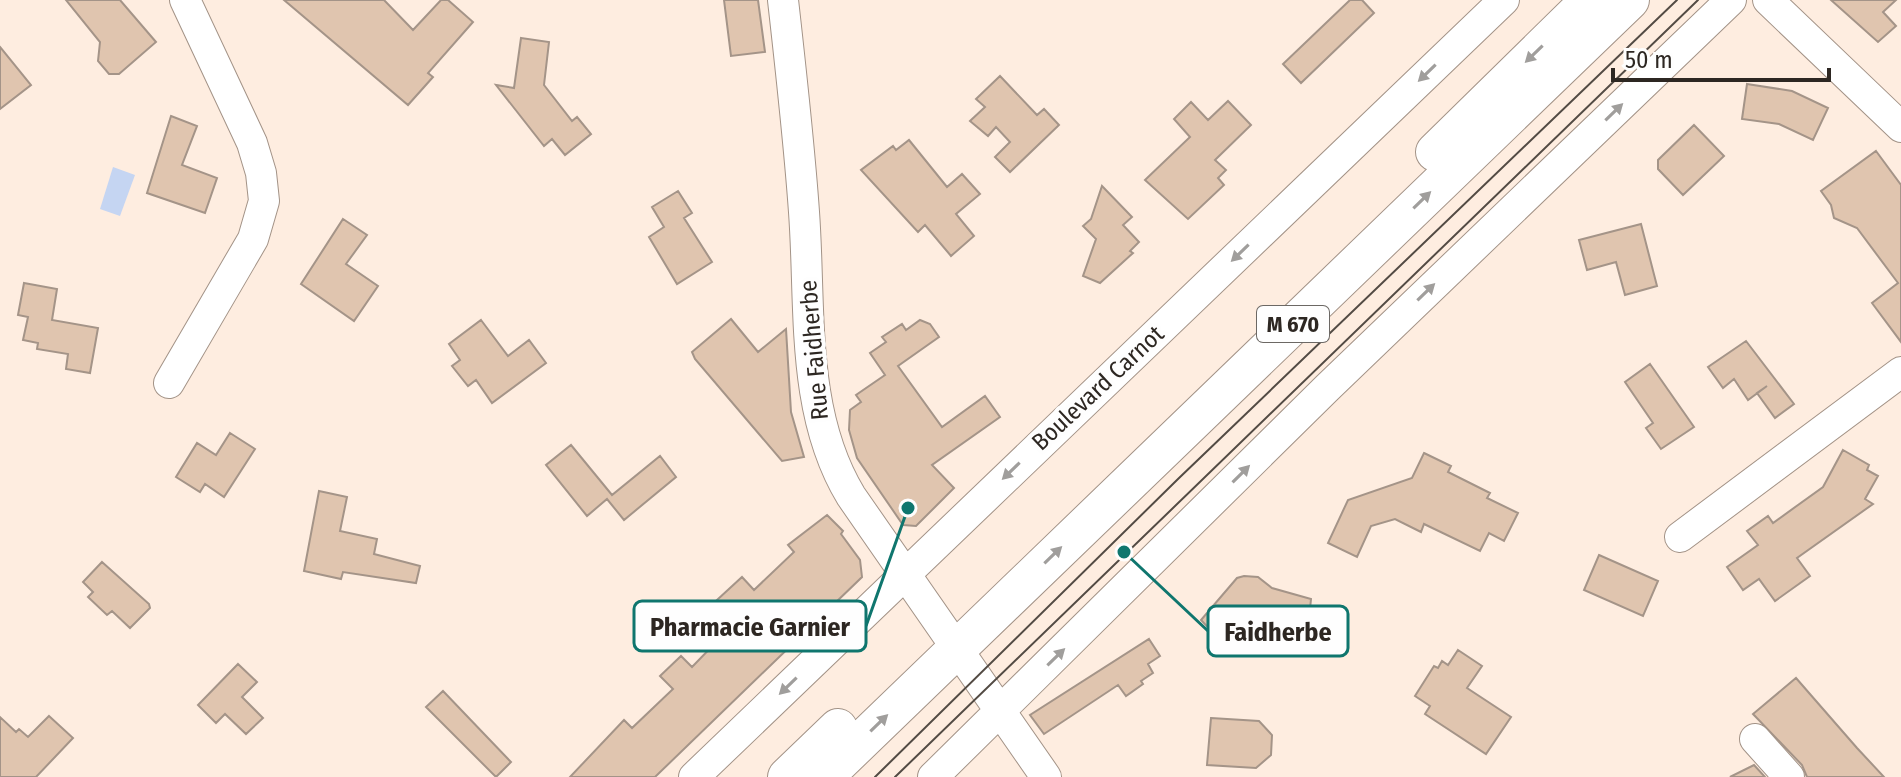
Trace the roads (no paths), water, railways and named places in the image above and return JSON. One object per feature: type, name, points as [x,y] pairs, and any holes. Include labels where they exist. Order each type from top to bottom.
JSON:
[{"type":"main road","name":"M 670","points":[[824,777],[949,637],[1590,0]]},
{"type":"main road","name":"M 670","points":[[787,777],[949,637],[1630,0]]},
{"type":"street","points":[[169,383],[253,239],[264,201],[261,173],[252,143],[185,0]]},
{"type":"street","name":"Rue Faidherbe","points":[[783,0],[799,141],[821,431],[840,477],[1046,777]]},
{"type":"street","name":"Boulevard Carnot","points":[[694,777],[1504,0]]},
{"type":"street","points":[[933,777],[1327,388],[1731,0]]},
{"type":"street","points":[[1768,0],[1901,127]]},
{"type":"street","points":[[1680,537],[1901,372]]},
{"type":"street","points":[[1755,739],[1789,777]]},
{"type":"water","points":[[113,167],[135,175],[120,216],[100,209]]},
{"type":"tram line","points":[[875,777],[1178,479],[1677,0]]},
{"type":"tram line","points":[[895,777],[1698,0]]},
{"type":"place","name":"Pharmacie Garnier","points":[[908,508]]},
{"type":"place","name":"Faidherbe","points":[[1124,552]]}]
